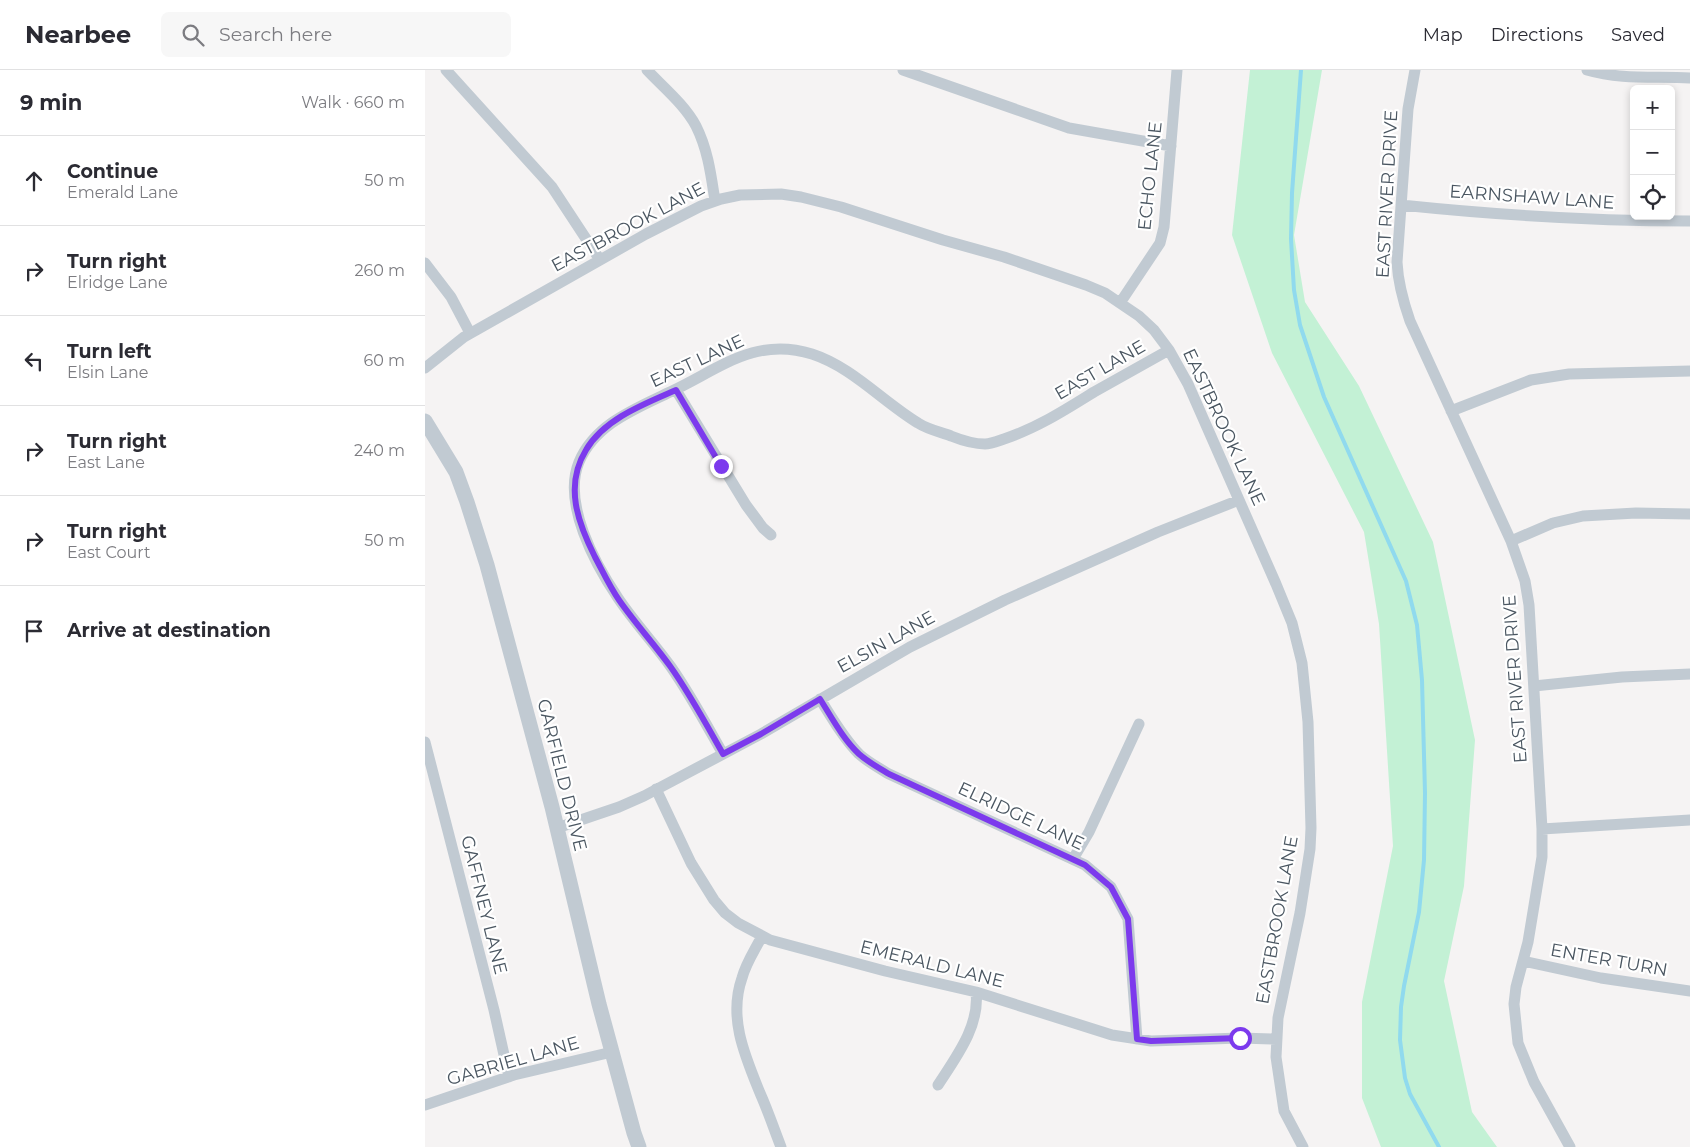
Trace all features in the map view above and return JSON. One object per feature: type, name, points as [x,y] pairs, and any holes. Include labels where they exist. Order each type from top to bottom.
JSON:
[{"type":"street","points":[[446,70],[552,187],[600,260]]},
{"type":"street","points":[[647,70],[685,110],[695,125],[707,155],[715,201]]},
{"type":"street","points":[[903,70],[1069,128],[1171,146]]},
{"type":"street","name":"ECHO LANE","points":[[1120,303],[1160,243],[1167,209],[1177,70]]},
{"type":"street","name":"EAST RIVER DRIVE","points":[[1415,70],[1407,109],[1397,262],[1398,280],[1402,301],[1511,541],[1525,581],[1529,605],[1534,686],[1542,857],[1528,942],[1516,987],[1514,1004],[1518,1043],[1534,1082],[1570,1147]]},
{"type":"street","points":[[1587,70],[1605,75],[1626,77],[1672,74],[1690,78]]},
{"type":"street","name":"EASTBROOK LANE","points":[[425,368],[470,333],[683,214],[715,201],[741,195],[781,194],[841,207],[943,240],[1004,257],[1086,285],[1105,293],[1139,316],[1154,330],[1169,350],[1188,384],[1277,584],[1292,623],[1302,663],[1307,703],[1310,849],[1300,913],[1281,998],[1277,1038],[1277,1071],[1284,1111],[1303,1147]]},
{"type":"street","name":"EARNSHAW LANE","points":[[1401,205],[1539,216],[1634,221],[1690,221]]},
{"type":"street","points":[[425,263],[451,298],[470,333]]},
{"type":"street","name":"EAST LANE","points":[[723,754],[691,697],[626,610],[607,580],[581,526],[576,510],[575,478],[579,462],[597,435],[624,415],[749,352],[777,348],[809,353],[840,367],[919,424],[967,442],[987,444],[1032,429],[1169,350]]},
{"type":"street","points":[[1451,411],[1531,380],[1550,376],[1690,371]]},
{"type":"street","points":[[676,390],[746,505],[763,528],[771,535]]},
{"type":"street","name":"GARFIELD DRIVE","points":[[425,421],[456,472],[477,533],[557,828],[612,1052],[639,1147]]},
{"type":"street","name":"ELSIN LANE","points":[[557,828],[619,807],[656,789],[761,734],[928,637],[1005,600],[1158,532],[1239,500]]},
{"type":"street","points":[[1511,541],[1553,523],[1583,516],[1636,513],[1690,514]]},
{"type":"street","points":[[1534,686],[1622,677],[1690,674]]},
{"type":"street","name":"ELRIDGE LANE","points":[[820,699],[841,732],[860,755],[873,764],[889,774],[1085,865],[1111,887],[1128,919],[1137,1039]]},
{"type":"street","points":[[1073,859],[1089,832],[1139,724]]},
{"type":"street","name":"GAFFNEY LANE","points":[[425,742],[494,1010],[509,1077]]},
{"type":"street","name":"EMERALD LANE","points":[[656,789],[691,863],[714,900],[725,913],[738,923],[762,936],[789,946],[976,992],[1112,1036],[1151,1041],[1277,1038]]},
{"type":"street","points":[[1542,830],[1690,820]]},
{"type":"street","points":[[762,936],[742,978],[737,1006],[737,1022],[745,1057],[781,1147]]},
{"type":"street","name":"ENTER TURN","points":[[1523,961],[1601,978],[1690,991]]},
{"type":"street","points":[[938,1085],[961,1049],[973,1022],[977,1003],[976,992]]},
{"type":"street","name":"GABRIEL LANE","points":[[425,1105],[509,1077],[612,1052]]},
{"type":"green space","points":[[1250,70],[1322,70],[1294,235],[1305,302],[1359,386],[1433,542],[1475,740],[1464,886],[1444,981],[1472,1112],[1497,1147],[1381,1147],[1362,1098],[1362,1002],[1393,846],[1379,624],[1364,532],[1272,353],[1232,235]]},
{"type":"waterway","points":[[1301,70],[1292,193],[1291,239],[1294,290],[1300,325],[1324,397],[1406,581],[1417,625],[1422,680],[1425,793],[1424,860],[1419,912],[1401,1007],[1400,1040],[1405,1078],[1410,1094],[1439,1147]]},
{"type":"route","points":[[721,466],[676,390],[624,415],[597,435],[579,462],[574,493],[576,510],[581,526],[607,580],[618,598],[691,697],[723,754],[820,699],[841,732],[860,755],[873,764],[889,774],[1085,865],[1111,887],[1128,919],[1137,1039],[1151,1041],[1240,1038]]}]
